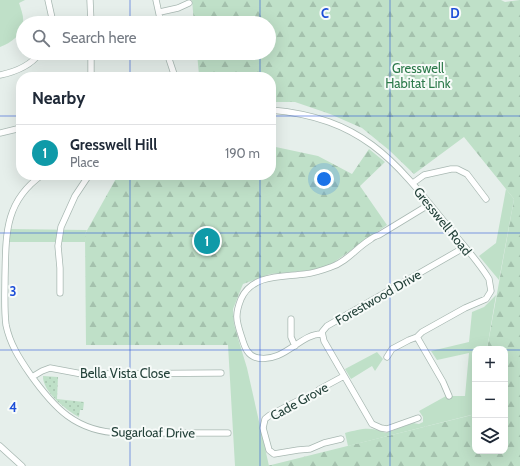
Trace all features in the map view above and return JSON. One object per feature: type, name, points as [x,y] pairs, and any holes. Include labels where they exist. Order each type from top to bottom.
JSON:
[{"type":"street","points":[[48,0],[52,16]]},
{"type":"street","points":[[90,0],[91,16]]},
{"type":"street","points":[[156,0],[160,16]]},
{"type":"street","points":[[160,12],[178,8],[189,3]]},
{"type":"street","points":[[0,74],[14,71],[25,66],[32,60]]},
{"type":"street","points":[[91,60],[91,72]]},
{"type":"street","points":[[169,60],[173,72]]},
{"type":"street","name":"Gresswell Road","points":[[276,111],[308,115],[340,126],[378,148],[413,183],[490,279],[491,287],[489,294],[483,300],[465,308],[422,332],[417,337],[392,349],[387,357]]},
{"type":"street","points":[[0,133],[16,129]]},
{"type":"street","points":[[413,183],[424,175],[457,168],[467,174],[487,200]]},
{"type":"street","name":"Sugarloaf Drive","points":[[36,180],[19,197],[9,222],[6,244],[6,325],[8,337],[13,349],[32,377],[49,399],[62,412],[80,424],[93,429],[114,433],[228,433]]},
{"type":"street","points":[[60,293],[58,246],[60,227],[75,196],[86,180]]},
{"type":"street","points":[[322,334],[313,335],[284,353],[264,358],[253,356],[247,351],[243,341],[236,316],[237,308],[243,295],[254,283],[269,278],[306,274],[336,266],[371,239],[430,204]]},
{"type":"street","name":"Forestwood Drive","points":[[418,418],[399,423],[387,429],[373,425],[369,421],[324,342],[322,334],[323,330],[327,326],[464,247]]},
{"type":"street","points":[[291,319],[291,338],[295,346]]},
{"type":"street","points":[[417,337],[443,382],[449,396]]},
{"type":"street","name":"Bella Vista Close","points":[[32,377],[42,370],[50,368],[82,374],[221,374]]},
{"type":"street","name":"Cade Grove","points":[[341,439],[324,443],[310,449],[274,454],[269,450],[263,426],[265,419],[270,415],[312,395],[344,376]]},
{"type":"street","points":[[0,446],[22,466]]},
{"type":"green space","points":[[0,0],[25,0],[19,3],[23,16],[16,16],[16,37],[12,41],[0,47]]},
{"type":"green space","name":"Gresswell Habitat Link","points":[[192,0],[501,0],[505,2],[520,0],[520,466],[267,466],[472,415],[472,454],[508,454],[508,346],[488,346],[514,199],[464,137],[414,174],[389,150],[362,128],[330,114],[295,102],[276,102],[276,72],[199,72],[198,60],[276,60],[276,16],[193,16]]},
{"type":"green space","points":[[276,147],[318,156],[352,174],[369,149],[385,162],[360,186],[387,225],[330,265],[314,270],[270,274],[243,284],[233,309],[234,324],[240,345],[86,345],[85,234],[115,180],[276,180]]},
{"type":"green space","points":[[506,189],[514,199],[499,280],[479,256],[496,243]]},
{"type":"green space","points":[[9,229],[87,230],[85,234],[85,242],[9,242]]},
{"type":"green space","points":[[496,295],[488,346],[472,346],[472,415],[348,446],[345,433],[361,429],[375,429],[386,433],[413,423],[419,424],[423,422],[423,417],[419,411],[446,396],[465,396],[469,353],[437,360],[431,351],[469,342],[472,312],[484,307]]},
{"type":"green space","points":[[228,345],[240,345],[247,368],[269,466],[235,466]]},
{"type":"green space","points":[[377,352],[383,359],[375,371],[372,366],[351,379],[345,369]]},
{"type":"green space","points":[[43,376],[58,377],[57,399],[84,402],[83,410],[80,410],[79,417],[56,400],[47,388]]},
{"type":"place","name":"Gresswell Hill","points":[[207,241]]}]
